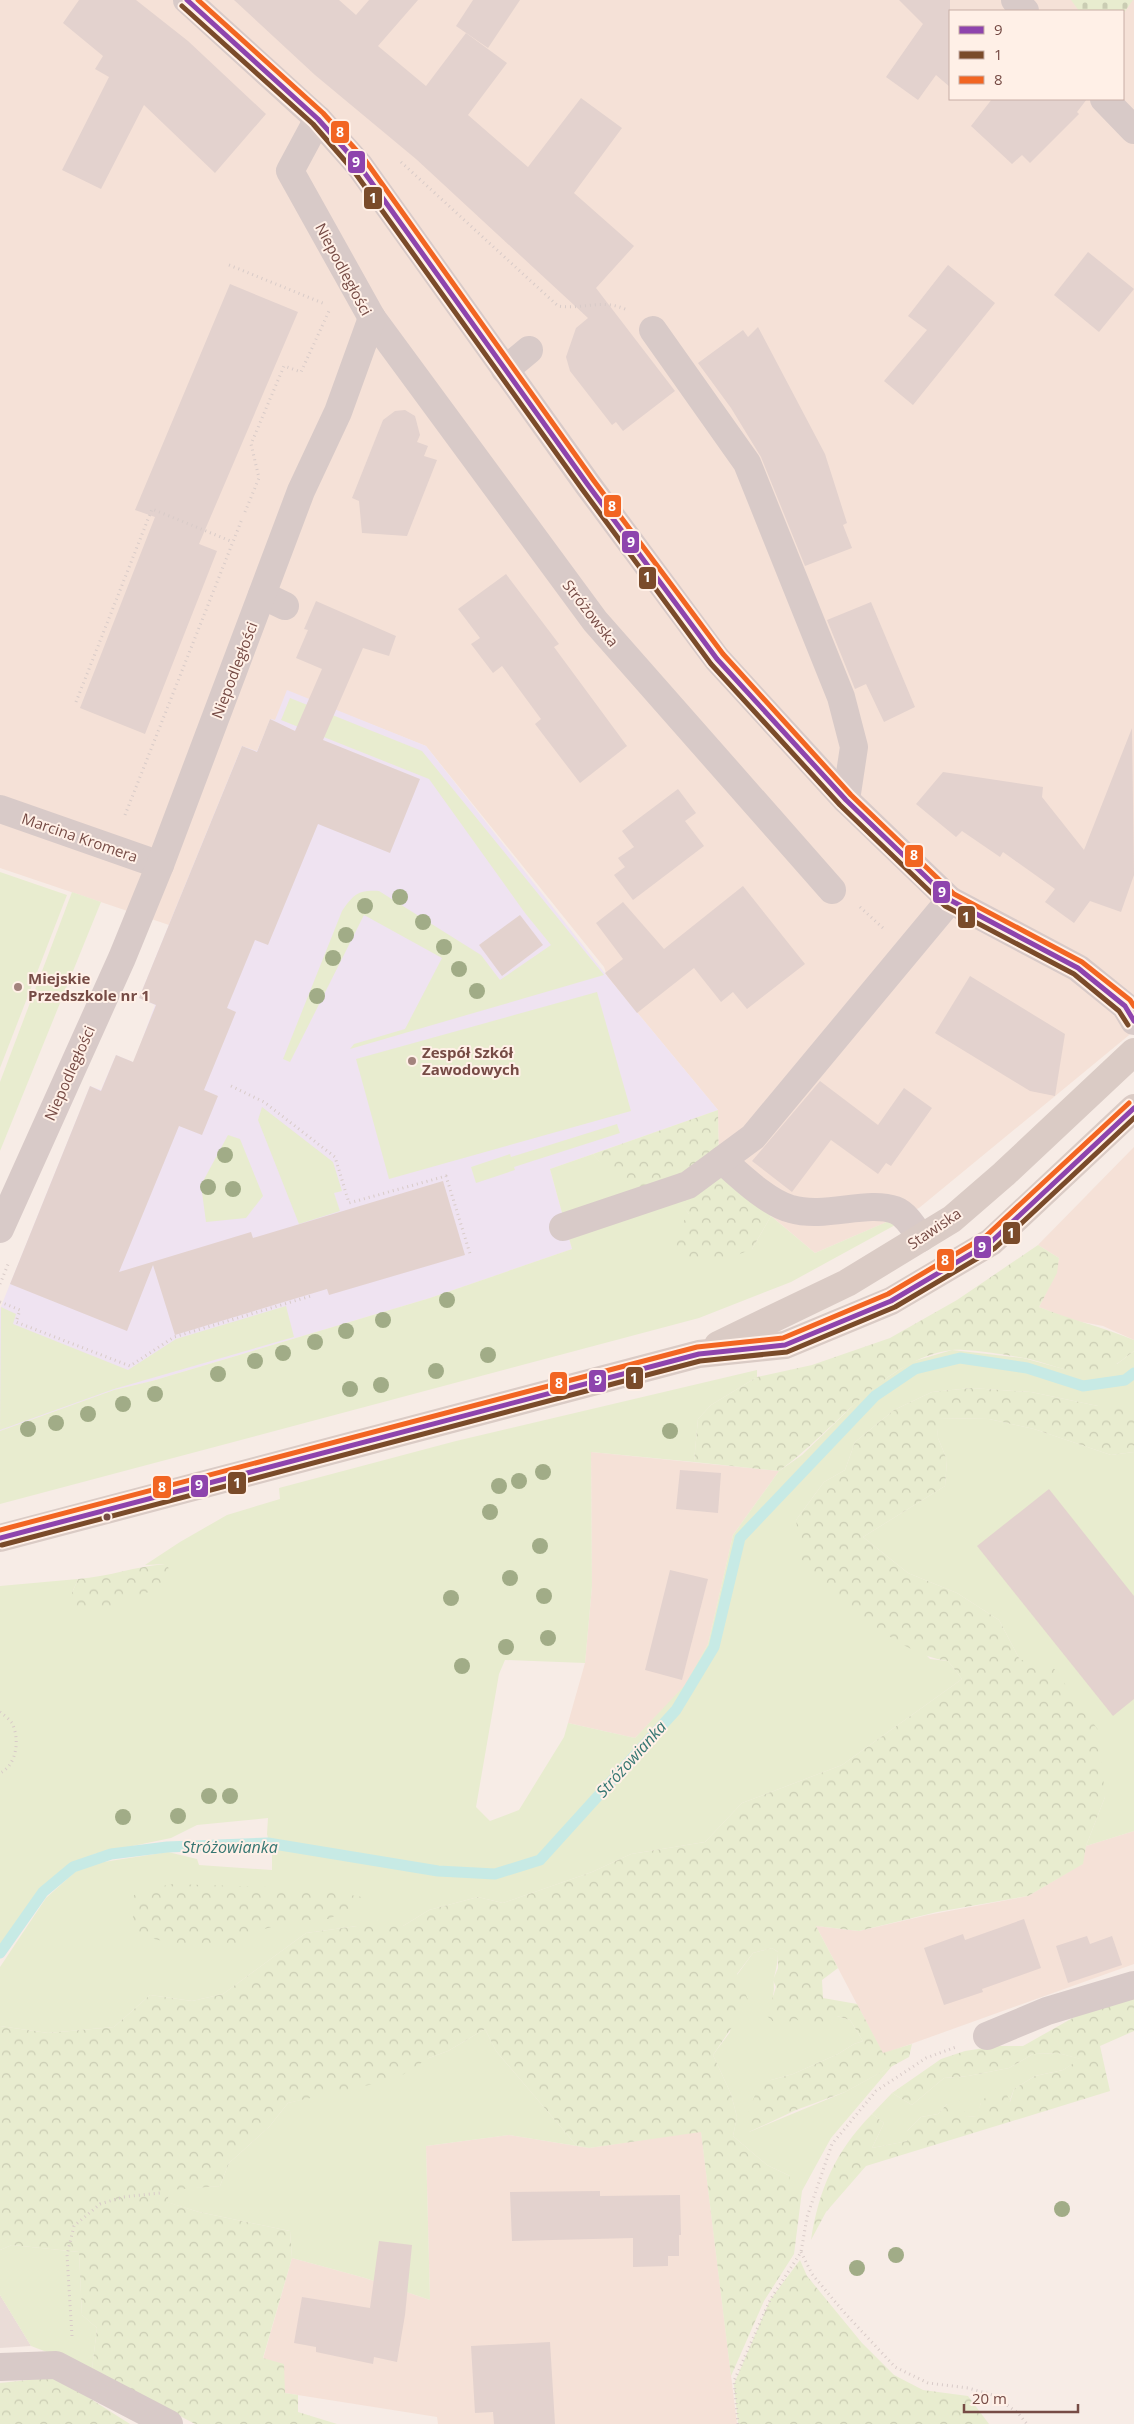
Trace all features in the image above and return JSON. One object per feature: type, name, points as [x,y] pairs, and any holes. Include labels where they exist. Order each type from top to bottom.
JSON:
[{"type":"main road","name":"Stawiska","points":[[699,1354],[847,1283],[952,1219],[1004,1174],[1134,1052]]},
{"type":"main road","name":"Stawiska","points":[[0,1538],[699,1354],[785,1345],[891,1301],[991,1242],[1134,1108]]},
{"type":"street","points":[[187,0],[318,119],[359,165],[505,370],[718,659],[846,800],[950,900],[1078,968],[1126,1006],[1134,1021]]},
{"type":"street","points":[[1015,0],[1024,10]]},
{"type":"street","points":[[1105,100],[1134,130]]},
{"type":"street","name":"Niepodległości","points":[[0,1229],[122,958],[274,600],[302,491],[338,412],[372,318],[290,171],[318,119]]},
{"type":"street","name":"Stróżowska","points":[[372,318],[594,621],[832,890]]},
{"type":"street","points":[[653,330],[747,462],[840,697],[854,747],[846,800]]},
{"type":"street","points":[[505,370],[529,350]]},
{"type":"street","name":"Marcina Kromera","points":[[0,809],[160,865]]},
{"type":"street","points":[[563,1227],[688,1185],[753,1137],[950,900]]},
{"type":"street","points":[[722,1160],[751,1186],[790,1209],[817,1214],[879,1208],[896,1210],[906,1217],[921,1238]]},
{"type":"street","points":[[987,2036],[1047,2011],[1134,1986]]},
{"type":"street","points":[[0,2367],[56,2365],[169,2424]]},
{"type":"path","points":[[396,157],[558,306],[573,309],[606,303],[616,304]]},
{"type":"path","points":[[229,266],[330,306],[302,372],[284,366],[251,444],[259,478],[245,512]]},
{"type":"path","points":[[76,702],[152,509],[233,542]]},
{"type":"path","points":[[125,816],[242,520]]},
{"type":"path","points":[[856,903],[882,928],[887,924]]},
{"type":"path","points":[[231,1086],[264,1102],[334,1157],[349,1204],[446,1176],[471,1257]]},
{"type":"path","points":[[0,1302],[20,1310],[16,1322],[130,1366],[174,1337],[311,1296]]},
{"type":"path","points":[[0,1712],[11,1722],[16,1748],[14,1758],[4,1771],[0,1773]]},
{"type":"path","points":[[738,2424],[734,2381],[770,2300],[801,2252],[807,2217],[832,2144],[876,2091],[926,2058],[987,2036]]},
{"type":"path","points":[[73,2375],[68,2255],[74,2226],[100,2204],[123,2197],[160,2193]]},
{"type":"path","points":[[801,2252],[812,2274],[842,2310],[895,2366],[928,2383],[968,2388],[993,2395],[1018,2413],[1027,2424]]},
{"type":"shaded area","points":[[0,0],[1134,0],[1134,1031],[919,1208],[815,1253],[719,1172],[718,1110],[607,976],[604,967],[426,746],[287,691],[275,721],[270,719],[257,752],[242,746],[169,925],[0,868]]},
{"type":"shaded area","name":"Zespół Szkół Zawodowych","points":[[287,690],[426,746],[607,976],[718,1110],[550,1169],[572,1249],[430,1298],[152,1381],[114,1390],[0,1431],[0,1309],[90,1086],[101,1090],[116,1055],[145,1067],[154,1045],[142,1040],[155,1005],[139,998],[242,746],[257,751],[271,719],[275,720]]},
{"type":"shaded area","points":[[1134,1147],[1134,1340],[1103,1326],[1072,1320],[1039,1307],[1056,1273],[1059,1258],[1038,1245]]},
{"type":"shaded area","points":[[591,1452],[779,1471],[733,1535],[708,1644],[686,1685],[635,1738],[568,1723],[585,1663],[592,1586]]},
{"type":"shaded area","points":[[1134,1831],[1134,1964],[883,2054],[816,1926],[859,1931],[928,1915],[1028,1896],[1082,1864],[1086,1846]]},
{"type":"shaded area","points":[[701,2131],[737,2424],[438,2424],[437,2417],[285,2393],[263,2359],[292,2258],[365,2278],[430,2300],[426,2146],[509,2135],[589,2148]]},
{"type":"shaded area","points":[[0,2295],[31,2346],[0,2348]]},
{"type":"green space","points":[[1071,0],[1133,0],[1124,13],[1124,10],[1078,10]]},
{"type":"green space","points":[[290,698],[422,751],[604,975],[350,1049],[354,1044],[405,1029],[442,958],[364,915],[290,1062],[283,1059],[342,911],[353,897],[361,892],[379,891],[481,955],[500,980],[551,945],[525,913],[429,779],[281,720]]},
{"type":"green space","name":"Miejskie Przedszkole nr 1","points":[[0,872],[67,895],[0,1068]]},
{"type":"green space","points":[[72,892],[101,902],[0,1151],[0,1082]]},
{"type":"green space","points":[[597,992],[631,1111],[389,1179],[356,1059]]},
{"type":"green space","points":[[262,1107],[333,1162],[342,1191],[334,1193],[340,1211],[299,1224],[258,1120]]},
{"type":"green space","points":[[718,1110],[719,1172],[771,1216],[752,1249],[720,1262],[687,1257],[669,1241],[689,1214],[683,1207],[668,1198],[626,1183],[608,1170],[593,1154]]},
{"type":"green space","points":[[617,1124],[620,1133],[514,1167],[515,1170],[476,1183],[471,1167],[510,1154],[511,1157]]},
{"type":"green space","points":[[228,1135],[240,1139],[263,1196],[246,1218],[206,1222],[201,1185]]},
{"type":"green space","points":[[593,1154],[627,1183],[680,1203],[689,1214],[752,1249],[771,1216],[815,1253],[891,1220],[897,1224],[791,1282],[699,1318],[0,1504],[0,1431],[114,1390],[152,1381],[430,1298],[572,1249],[550,1169]]},
{"type":"green space","points":[[1038,1245],[1059,1258],[1057,1273],[1039,1307],[1134,1340],[1134,1351],[1105,1371],[1094,1373],[1077,1372],[1024,1358],[976,1351],[952,1350],[927,1356],[904,1367],[860,1399],[779,1471],[694,1462],[698,1419],[711,1405],[757,1377],[812,1365],[890,1338],[957,1300]]},
{"type":"green space","points":[[286,1306],[294,1337],[114,1389],[0,1430],[1,1307],[16,1314],[13,1324],[128,1370],[176,1339]]},
{"type":"green space","points":[[952,1350],[1023,1358],[1064,1369],[1117,1364],[1134,1351],[1134,1406],[1098,1406],[1031,1392],[971,1388],[932,1392],[894,1410],[855,1442],[845,1470],[824,1482],[796,1520],[930,1659],[948,1661],[962,1679],[842,1765],[742,1803],[705,1842],[631,1854],[592,1872],[503,1903],[478,1897],[429,1910],[403,1926],[357,1926],[306,1933],[223,1994],[192,2001],[150,1995],[114,2027],[48,2033],[0,2026],[0,1967],[46,1898],[75,1872],[97,1863],[168,1852],[197,1859],[199,1865],[272,1870],[272,1855],[267,1834],[268,1818],[197,1825],[171,1838],[94,1854],[59,1874],[41,1890],[0,1947],[0,1586],[78,1579],[72,1593],[166,1564],[145,1565],[227,1515],[280,1499],[279,1488],[456,1441],[757,1370],[757,1377],[711,1405],[698,1419],[694,1462],[591,1452],[592,1586],[585,1663],[505,1660],[499,1674],[476,1807],[490,1821],[519,1810],[564,1737],[568,1723],[635,1738],[685,1685],[708,1644],[733,1535],[779,1471],[802,1455],[870,1389],[911,1362]]},
{"type":"green space","points":[[971,1388],[1031,1392],[1098,1406],[1134,1406],[1134,1452],[1111,1455],[1034,1429],[989,1419],[937,1418],[938,1438],[947,1460],[945,1486],[863,1537],[908,1573],[957,1593],[999,1620],[1020,1660],[1050,1663],[1099,1731],[1105,1797],[1086,1846],[1083,1864],[1028,1896],[937,1912],[859,1931],[816,1926],[838,1968],[822,1980],[823,1998],[857,2004],[883,2053],[912,2044],[909,2057],[845,2092],[796,2110],[749,2132],[747,2115],[757,2090],[771,2080],[793,2074],[863,2041],[850,2020],[837,2016],[827,2027],[810,2029],[796,2019],[779,2027],[767,2016],[776,1987],[773,1980],[778,1968],[778,1952],[772,1948],[753,1953],[737,1974],[749,2002],[713,2055],[731,2094],[737,2117],[733,2136],[767,2165],[790,2176],[790,2191],[802,2191],[794,2254],[764,2301],[731,2376],[701,2132],[589,2148],[577,2146],[496,2051],[485,2029],[448,2051],[429,2058],[396,2079],[288,2103],[269,2127],[229,2163],[220,2186],[170,2190],[167,2202],[199,2212],[290,2231],[292,2258],[263,2358],[284,2364],[285,2393],[298,2395],[298,2412],[337,2424],[195,2424],[92,2369],[97,2328],[82,2315],[79,2252],[12,2245],[0,2250],[0,2026],[48,2033],[114,2027],[150,1995],[192,2001],[223,1994],[306,1933],[357,1926],[403,1926],[429,1910],[478,1897],[503,1903],[592,1872],[631,1854],[705,1842],[742,1803],[842,1765],[962,1679],[948,1661],[927,1656],[907,1647],[869,1621],[801,1559],[796,1520],[824,1482],[845,1470],[855,1442],[894,1410],[932,1392]]},
{"type":"green space","points":[[936,1418],[989,1419],[1034,1429],[1111,1455],[1134,1452],[1134,1831],[1086,1846],[1105,1797],[1020,1660],[999,1620],[957,1593],[908,1573],[863,1537],[945,1486],[947,1460],[938,1438]]},
{"type":"green space","points":[[166,1564],[177,1581],[110,1607],[78,1613],[72,1593],[78,1579]]},
{"type":"green space","points":[[170,1884],[309,1888],[368,1898],[329,1919],[291,1921],[255,1932],[233,1946],[181,1945],[132,1934],[134,1895]]},
{"type":"green space","points":[[772,1948],[778,1952],[773,1995],[796,2019],[837,2016],[850,2020],[863,2041],[793,2074],[771,2080],[749,2132],[845,2092],[892,2066],[831,2138],[802,2191],[789,2191],[790,2176],[767,2165],[733,2136],[737,2117],[731,2094],[713,2055],[730,2032],[737,1975],[753,1953]]},
{"type":"green space","points":[[1134,1996],[1134,2031],[1100,2046],[1110,2091],[866,2166],[826,2212],[811,2240],[819,2204],[831,2172],[848,2143],[872,2114],[884,2123],[872,2148],[907,2141],[907,2131],[921,2117],[938,2114],[947,2104],[959,2100],[967,2117],[976,2116],[981,2103],[988,2094],[1005,2090],[1010,2102],[1014,2089],[1035,2076],[1063,2070],[1080,2059],[1058,2053],[1033,2054],[1009,2068],[968,2076],[944,2078],[912,2105],[892,2093],[941,2059],[965,2051],[997,2046],[1023,2046],[1085,2011]]},
{"type":"green space","points":[[485,2029],[496,2051],[577,2146],[509,2135],[426,2146],[430,2300],[365,2278],[292,2258],[290,2231],[199,2212],[166,2202],[170,2189],[220,2186],[229,2163],[269,2127],[288,2103],[328,2093],[448,2051]]},
{"type":"green space","points":[[1058,2053],[1081,2059],[1063,2070],[1035,2076],[1014,2089],[1009,2103],[981,2103],[977,2116],[967,2117],[947,2104],[938,2114],[921,2117],[907,2131],[908,2141],[872,2148],[884,2123],[872,2114],[892,2093],[912,2105],[944,2078],[968,2076],[1009,2068],[1033,2054]]},
{"type":"green space","points":[[12,2245],[79,2252],[82,2315],[97,2328],[92,2369],[31,2346],[0,2295],[0,2250]]},
{"type":"green space","points":[[800,2260],[807,2276],[862,2343],[894,2375],[923,2390],[968,2396],[989,2424],[738,2424],[734,2384],[770,2300]]},
{"type":"green space","points":[[56,2377],[130,2424],[0,2424],[0,2383]]},
{"type":"building","points":[[79,0],[136,0],[188,41],[266,114],[215,173],[144,105],[101,189],[62,170],[109,77],[95,69],[103,56],[63,23]]},
{"type":"building","points":[[234,0],[339,0],[356,15],[369,0],[418,0],[378,46],[426,86],[466,33],[507,63],[468,115],[528,167],[581,98],[622,128],[574,193],[634,246],[596,288],[675,391],[623,431],[616,422],[612,425],[570,371],[566,357],[576,328],[588,318],[416,159],[315,75]]},
{"type":"building","points":[[473,0],[520,0],[488,48],[456,26]]},
{"type":"building","points":[[899,0],[950,0],[949,86],[936,75],[918,100],[886,77],[923,24]]},
{"type":"building","points":[[991,100],[1086,100],[1077,112],[1079,114],[1030,163],[1022,155],[1012,164],[971,126]]},
{"type":"building","points":[[1088,252],[1134,289],[1099,332],[1054,295]]},
{"type":"building","points":[[948,265],[995,303],[913,405],[884,381],[927,330],[908,316]]},
{"type":"building","points":[[230,284],[298,312],[199,544],[217,551],[145,734],[80,708],[155,517],[135,510]]},
{"type":"building","points":[[758,327],[825,454],[847,523],[843,525],[852,548],[805,566],[761,457],[731,408],[698,363],[743,330],[748,337]]},
{"type":"building","points":[[405,410],[415,416],[420,435],[417,442],[428,446],[424,456],[437,460],[407,536],[362,533],[359,501],[352,498],[383,420],[395,411]]},
{"type":"building","points":[[506,574],[559,644],[554,647],[627,746],[580,783],[535,724],[541,719],[502,666],[493,673],[471,644],[480,638],[458,609]]},
{"type":"building","points":[[316,601],[396,636],[389,656],[363,648],[323,740],[420,779],[390,853],[318,824],[268,945],[255,940],[227,1008],[236,1012],[204,1090],[218,1096],[202,1135],[179,1126],[119,1272],[251,1232],[253,1238],[443,1181],[465,1255],[329,1295],[327,1289],[175,1335],[153,1265],[127,1331],[10,1284],[90,1086],[101,1091],[116,1055],[133,1062],[156,1005],[139,998],[242,746],[257,752],[270,719],[295,731],[322,669],[296,658],[308,630],[304,629]]},
{"type":"building","points":[[871,602],[915,707],[884,722],[866,684],[855,689],[827,620]]},
{"type":"building","points":[[1132,728],[1134,875],[1121,912],[1090,901],[1074,923],[1045,902],[1055,889],[1003,852],[1000,857],[962,831],[956,837],[916,804],[943,772],[1043,787],[1042,797],[1084,850]]},
{"type":"building","points":[[678,789],[696,813],[685,821],[704,846],[633,900],[614,875],[625,867],[618,858],[634,847],[622,831]]},
{"type":"building","points":[[743,886],[805,964],[747,1009],[733,992],[721,1002],[694,968],[637,1013],[605,973],[623,959],[596,923],[623,902],[664,949]]},
{"type":"building","points":[[520,915],[543,945],[502,976],[479,945]]},
{"type":"building","points":[[970,976],[1065,1034],[1055,1096],[1030,1091],[935,1033]]},
{"type":"building","points":[[820,1081],[878,1125],[904,1088],[932,1108],[891,1166],[886,1163],[878,1174],[831,1140],[792,1192],[752,1161]]},
{"type":"building","points":[[680,1470],[721,1473],[718,1513],[676,1509]]},
{"type":"building","points":[[1049,1489],[1134,1596],[1134,1699],[1113,1716],[977,1546]]},
{"type":"building","points":[[670,1570],[708,1579],[682,1680],[645,1670]]},
{"type":"building","points":[[1024,1919],[1041,1968],[982,1989],[983,1992],[944,2005],[924,1948],[963,1934],[965,1940]]},
{"type":"building","points":[[1087,1936],[1090,1944],[1112,1936],[1122,1965],[1068,1983],[1056,1946]]},
{"type":"building","points":[[600,2191],[600,2196],[680,2195],[681,2235],[679,2235],[679,2256],[668,2256],[668,2266],[633,2267],[633,2238],[512,2241],[510,2192]]},
{"type":"building","points":[[379,2241],[412,2245],[405,2315],[397,2362],[374,2357],[373,2364],[316,2352],[316,2347],[294,2343],[302,2297],[370,2308]]},
{"type":"building","points":[[550,2342],[555,2424],[494,2424],[493,2412],[475,2413],[471,2346]]},
{"type":"waterway","name":"Stróżowianka","points":[[0,1953],[43,1892],[73,1867],[111,1854],[167,1847],[268,1843],[438,1871],[495,1874],[540,1860],[676,1710],[714,1647],[740,1538],[875,1396],[915,1369],[960,1358],[1027,1368],[1083,1386],[1125,1380],[1134,1373]]},
{"type":"transit line","name":"9","points":[[187,0],[318,119],[359,165],[588,485],[717,659],[846,800],[950,900],[1078,968],[1125,1006],[1134,1021]]},
{"type":"transit line","name":"8","points":[[198,0],[323,113],[365,160],[594,481],[723,654],[851,795],[954,894],[1082,962],[1130,1000],[1134,1006]]},
{"type":"transit line","name":"1","points":[[182,6],[313,124],[353,170],[582,489],[711,664],[840,805],[945,906],[1074,974],[1119,1011],[1128,1025]]},
{"type":"transit line","name":"8","points":[[0,1530],[697,1347],[783,1338],[888,1294],[986,1236],[1129,1103]]},
{"type":"transit line","name":"9","points":[[0,1538],[699,1354],[785,1345],[891,1301],[991,1242],[1134,1108]]},
{"type":"transit line","name":"1","points":[[2,1545],[700,1361],[787,1352],[895,1307],[995,1248],[1134,1118]]},
{"type":"place","name":"Miejskie Przedszkole nr 1","points":[[18,987]]},
{"type":"place","name":"Zespół Szkół Zawodowych","points":[[412,1061]]}]
